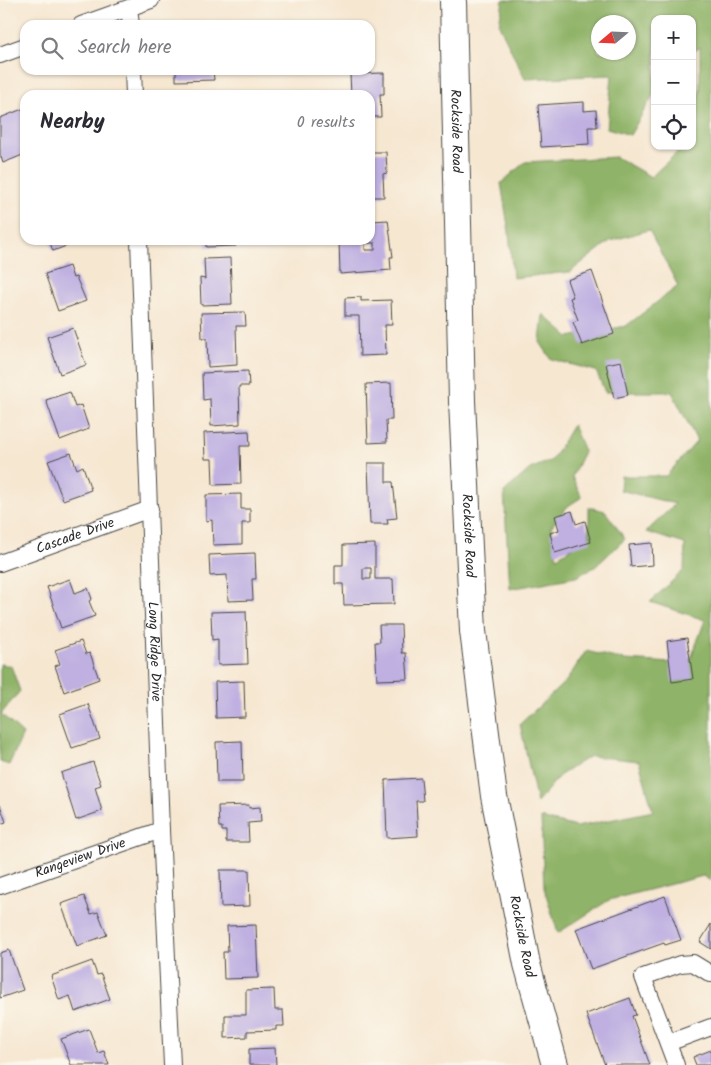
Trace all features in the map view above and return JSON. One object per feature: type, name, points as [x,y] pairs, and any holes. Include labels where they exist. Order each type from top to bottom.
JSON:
[{"type":"main road","name":"Rockside Road","points":[[453,0],[462,401],[473,632],[494,796],[527,964],[554,1065]]},
{"type":"street","points":[[96,20],[151,0]]},
{"type":"street","points":[[129,8],[130,20]]},
{"type":"street","points":[[0,55],[20,48]]},
{"type":"street","points":[[133,75],[134,90]]},
{"type":"street","name":"Long Ridge Drive","points":[[140,245],[161,830],[172,1065]]},
{"type":"street","name":"Cascade Drive","points":[[0,563],[150,509]]},
{"type":"street","name":"Rangeview Drive","points":[[0,886],[161,830]]},
{"type":"street","points":[[676,1065],[643,977],[687,963],[693,963],[711,974]]},
{"type":"street","points":[[668,1043],[711,1027]]},
{"type":"green space","points":[[503,0],[711,0],[711,881],[703,876],[609,900],[558,933],[544,888],[541,818],[576,827],[653,811],[639,761],[590,756],[559,776],[537,803],[520,724],[567,680],[586,651],[624,660],[689,664],[705,620],[650,602],[684,570],[685,544],[646,532],[675,504],[620,490],[621,476],[666,476],[697,441],[672,392],[605,392],[596,371],[551,359],[540,342],[543,314],[569,337],[626,326],[678,286],[649,230],[610,241],[570,272],[513,278],[509,232],[501,183],[525,162],[616,157],[651,177],[680,150],[696,150],[696,105],[700,90],[700,47],[696,50],[696,15],[651,15],[651,99],[630,135],[607,128],[612,75],[525,79],[499,25]]},
{"type":"green space","points":[[573,425],[584,451],[572,477],[582,497],[568,506],[551,527],[557,557],[589,537],[589,507],[605,511],[625,539],[595,567],[576,577],[510,589],[504,492],[530,469],[552,460]]},
{"type":"green space","points":[[0,664],[11,666],[20,691],[1,714],[23,734],[9,765],[0,762]]},
{"type":"building","points":[[375,73],[384,73],[384,94],[380,94],[381,117],[375,117],[375,90],[351,90],[350,75],[375,75]]},
{"type":"building","points":[[176,75],[214,75],[214,80],[176,81]]},
{"type":"building","points":[[584,102],[584,111],[596,110],[597,127],[588,127],[589,144],[541,147],[538,105]]},
{"type":"building","points":[[20,110],[20,156],[3,163],[0,154],[0,118]]},
{"type":"building","points":[[375,152],[386,152],[387,173],[383,174],[384,197],[375,197]]},
{"type":"building","points":[[388,220],[393,257],[390,257],[391,270],[340,274],[339,245],[365,245],[365,250],[375,250],[375,221]]},
{"type":"building","points":[[51,245],[69,245],[53,251]]},
{"type":"building","points":[[206,245],[236,245],[236,246],[206,247]]},
{"type":"building","points":[[230,258],[232,304],[201,305],[200,278],[205,279],[204,259]]},
{"type":"building","points":[[69,266],[73,278],[76,277],[86,301],[58,311],[45,274]]},
{"type":"building","points":[[592,271],[614,334],[582,345],[573,322],[578,320],[570,298],[573,297],[567,280]]},
{"type":"building","points":[[361,297],[361,301],[391,300],[392,325],[385,325],[386,355],[360,356],[359,316],[345,316],[345,298]]},
{"type":"building","points":[[245,312],[246,326],[236,326],[237,365],[208,367],[207,338],[202,338],[201,313]]},
{"type":"building","points":[[73,328],[86,365],[60,374],[47,337]]},
{"type":"building","points":[[621,361],[628,395],[614,398],[606,364]]},
{"type":"building","points":[[248,371],[249,386],[239,386],[240,424],[211,426],[210,399],[203,400],[202,373]]},
{"type":"building","points":[[391,383],[392,420],[386,420],[387,442],[368,443],[366,384]]},
{"type":"building","points":[[70,392],[75,407],[81,405],[89,429],[60,440],[46,400]]},
{"type":"building","points":[[249,431],[250,446],[240,446],[241,484],[213,485],[212,459],[205,459],[204,433]]},
{"type":"building","points":[[71,453],[77,469],[83,466],[91,490],[63,500],[48,461]]},
{"type":"building","points":[[368,463],[386,463],[386,482],[393,482],[397,518],[387,519],[388,524],[370,524]]},
{"type":"building","points":[[241,494],[241,509],[250,509],[250,523],[242,523],[242,544],[213,545],[212,520],[206,521],[206,495]]},
{"type":"building","points":[[572,511],[576,524],[585,521],[591,542],[555,553],[550,533],[559,530],[555,516]]},
{"type":"building","points":[[652,543],[653,565],[631,567],[629,545]]},
{"type":"building","points":[[375,544],[375,579],[393,579],[394,604],[344,605],[343,584],[335,584],[335,565],[343,565],[343,545]],"holes":[[[363,568],[371,568],[371,579],[363,579]]]},
{"type":"building","points":[[255,553],[256,579],[252,579],[253,600],[228,601],[227,575],[210,576],[209,555]]},
{"type":"building","points":[[70,579],[75,593],[88,588],[92,599],[89,601],[95,616],[61,628],[47,587]]},
{"type":"building","points":[[246,611],[248,664],[218,665],[218,639],[212,640],[211,612]]},
{"type":"building","points":[[379,625],[401,625],[402,653],[406,653],[408,679],[377,680],[375,642],[380,642]]},
{"type":"building","points":[[687,638],[693,679],[672,682],[667,641]]},
{"type":"building","points":[[81,641],[86,654],[90,653],[99,679],[64,692],[55,666],[60,664],[55,650]]},
{"type":"building","points":[[244,681],[245,717],[216,718],[215,682]]},
{"type":"building","points":[[88,704],[100,739],[72,748],[60,714]]},
{"type":"building","points":[[242,741],[243,782],[217,782],[216,742]]},
{"type":"building","points":[[93,762],[101,785],[95,787],[102,811],[76,820],[61,773]]},
{"type":"building","points":[[421,778],[423,801],[416,801],[418,836],[387,838],[385,780]]},
{"type":"building","points":[[0,805],[6,822],[0,824]]},
{"type":"building","points":[[249,805],[249,808],[260,807],[261,822],[248,823],[249,842],[226,842],[226,831],[222,831],[222,827],[219,827],[218,806]]},
{"type":"building","points":[[220,870],[249,870],[250,906],[221,907]]},
{"type":"building","points":[[84,896],[91,914],[98,912],[107,935],[77,946],[61,904]]},
{"type":"building","points":[[665,896],[681,940],[665,945],[664,943],[591,969],[576,929]]},
{"type":"building","points":[[711,924],[711,949],[700,942]]},
{"type":"building","points":[[256,925],[258,978],[224,979],[223,952],[228,952],[227,926]]},
{"type":"building","points":[[9,950],[23,990],[0,998],[0,953]]},
{"type":"building","points":[[92,961],[97,975],[101,974],[110,999],[75,1012],[70,996],[59,1000],[51,976]]},
{"type":"building","points":[[274,989],[275,1010],[283,1010],[284,1026],[276,1026],[276,1030],[247,1031],[247,1037],[225,1038],[225,1015],[246,1015],[246,990]]},
{"type":"building","points":[[630,998],[636,1015],[632,1016],[650,1065],[605,1065],[586,1014]]},
{"type":"building","points":[[89,1029],[98,1053],[104,1051],[109,1065],[71,1065],[61,1039]]},
{"type":"building","points":[[275,1048],[276,1065],[249,1065],[249,1049]]},
{"type":"building","points":[[711,1050],[711,1065],[696,1065],[693,1057]]}]
